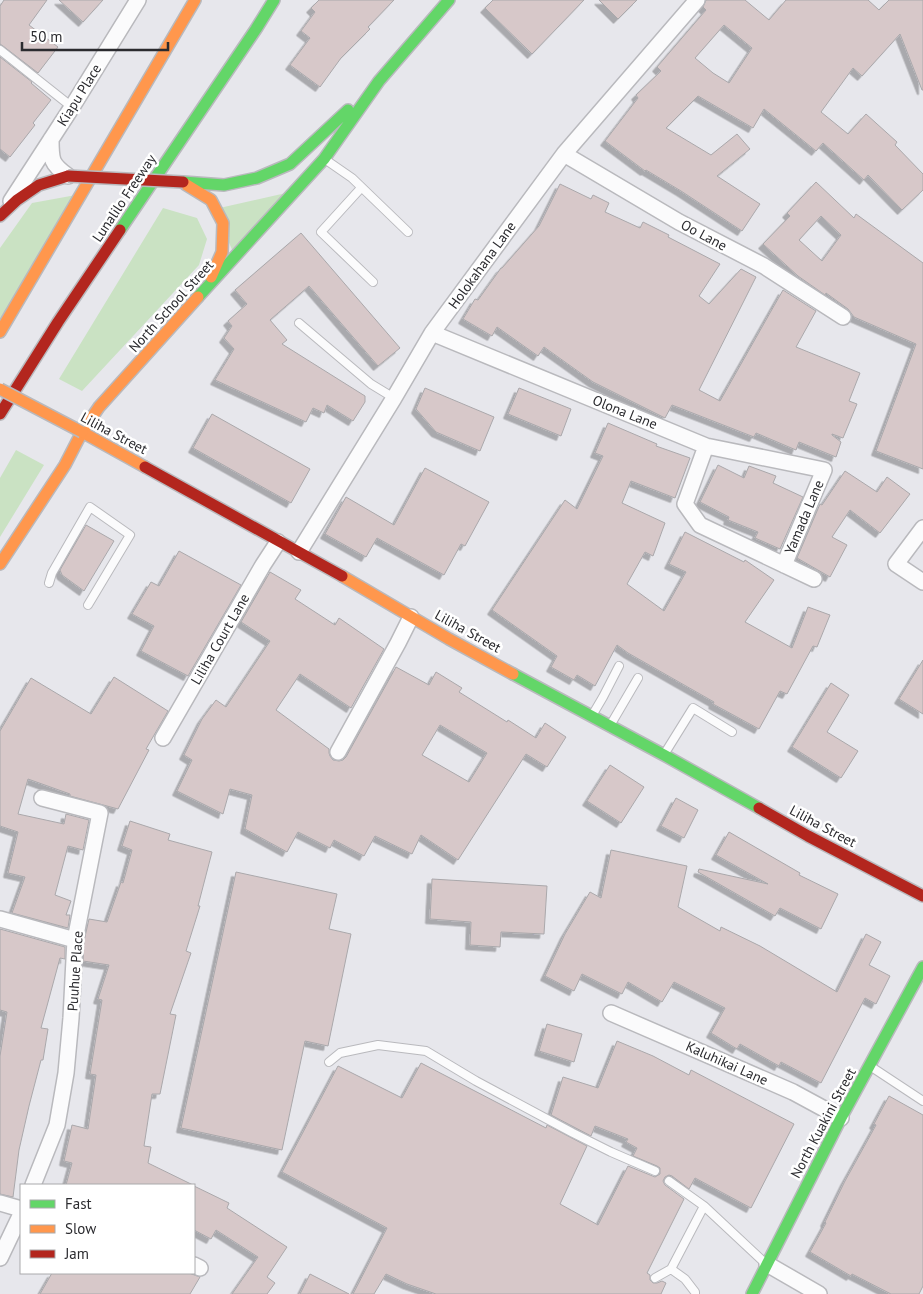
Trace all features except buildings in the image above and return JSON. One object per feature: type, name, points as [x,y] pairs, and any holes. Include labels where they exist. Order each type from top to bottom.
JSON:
[{"type":"main road","points":[[0,332],[196,0]]},
{"type":"main road","name":"Lunalilo Freeway","points":[[0,414],[58,322],[274,0]]},
{"type":"main road","name":"North School Street","points":[[0,564],[99,407],[324,159],[379,81],[449,0]]},
{"type":"main road","name":"North School Street","points":[[2,214],[17,200],[39,185],[68,176],[224,185],[256,178],[290,164],[379,81]]},
{"type":"main road","points":[[182,182],[211,200],[222,223],[222,252],[215,270],[201,295]]},
{"type":"main road","name":"Liliha Street","points":[[0,389],[299,552],[449,639],[664,755],[808,836],[923,896]]},
{"type":"main road","name":"North Kuakini Street","points":[[752,1294],[841,1118],[923,967]]},
{"type":"street","name":"Kiapu Place","points":[[2,214],[72,107],[138,0]]},
{"type":"street","name":"Holokahana Lane","points":[[299,552],[432,333],[564,154],[697,0]]},
{"type":"street","name":"Kiapu Place","points":[[51,139],[52,158],[56,167],[68,176]]},
{"type":"street","name":"Oo Lane","points":[[564,154],[679,222],[764,266],[843,317]]},
{"type":"street","name":"Olona Lane","points":[[432,333],[706,446],[824,470]]},
{"type":"street","name":"Yamada Lane","points":[[706,446],[685,504],[700,525],[814,579]]},
{"type":"street","name":"Yamada Lane","points":[[784,565],[824,470]]},
{"type":"street","points":[[923,528],[896,564],[923,582]]},
{"type":"street","name":"Liliha Court Lane","points":[[163,738],[278,542]]},
{"type":"street","points":[[338,752],[411,617]]},
{"type":"street","name":"Puuhue Place","points":[[33,1184],[57,1125],[66,1073],[75,940],[100,813],[42,798]]},
{"type":"street","points":[[0,919],[75,940]]},
{"type":"street","name":"Kaluhikai Lane","points":[[611,1013],[793,1092],[841,1118]]},
{"type":"street","points":[[0,1204],[20,1209]]},
{"type":"street","points":[[0,1258],[20,1216]]},
{"type":"street","points":[[766,1264],[819,1294]]},
{"type":"lane","points":[[0,50],[72,107]]},
{"type":"lane","points":[[324,159],[352,178],[408,232]]},
{"type":"lane","points":[[361,188],[321,232],[373,282]]},
{"type":"lane","points":[[299,322],[371,384],[394,398]]},
{"type":"lane","points":[[49,583],[52,573],[90,507],[130,535],[88,605]]},
{"type":"lane","points":[[592,716],[619,666]]},
{"type":"lane","points":[[610,726],[638,678]]},
{"type":"lane","points":[[664,755],[693,708],[732,732]]},
{"type":"lane","points":[[330,1062],[340,1053],[378,1045],[426,1051],[476,1081],[573,1133],[655,1171]]},
{"type":"lane","points":[[870,1066],[923,1101]]},
{"type":"lane","points":[[669,1181],[704,1206],[766,1264]]},
{"type":"lane","points":[[655,1278],[671,1269],[704,1206]]},
{"type":"lane","points":[[671,1269],[685,1280],[695,1294]]},
{"type":"green space","points":[[286,193],[233,252],[215,209]]},
{"type":"green space","points":[[76,195],[0,319],[0,248],[32,203]]},
{"type":"green space","points":[[163,208],[197,218],[207,239],[199,265],[82,391],[59,379]]},
{"type":"green space","points":[[16,450],[44,465],[0,537],[0,478]]},
{"type":"traffic: fast","points":[[120,230],[274,0]]},
{"type":"traffic: fast","points":[[198,297],[324,159],[379,81],[449,0]]},
{"type":"traffic: fast","points":[[183,182],[224,185],[257,178],[290,164],[348,110]]},
{"type":"traffic: fast","points":[[513,674],[759,808]]},
{"type":"traffic: fast","points":[[752,1294],[841,1118],[923,967]]},
{"type":"traffic: slow","points":[[0,332],[195,0]]},
{"type":"traffic: slow","points":[[185,184],[211,200],[223,223],[222,252],[211,277]]},
{"type":"traffic: slow","points":[[145,467],[82,432],[99,407],[198,297]]},
{"type":"traffic: slow","points":[[0,389],[82,432]]},
{"type":"traffic: slow","points":[[0,564],[65,465],[82,432]]},
{"type":"traffic: slow","points":[[342,576],[513,674]]},
{"type":"traffic: jam","points":[[0,216],[17,200],[39,185],[68,176]]},
{"type":"traffic: jam","points":[[68,176],[183,182]]},
{"type":"traffic: jam","points":[[0,414],[58,322],[120,230]]},
{"type":"traffic: jam","points":[[145,467],[342,576]]},
{"type":"traffic: jam","points":[[759,808],[808,836],[923,896]]}]
